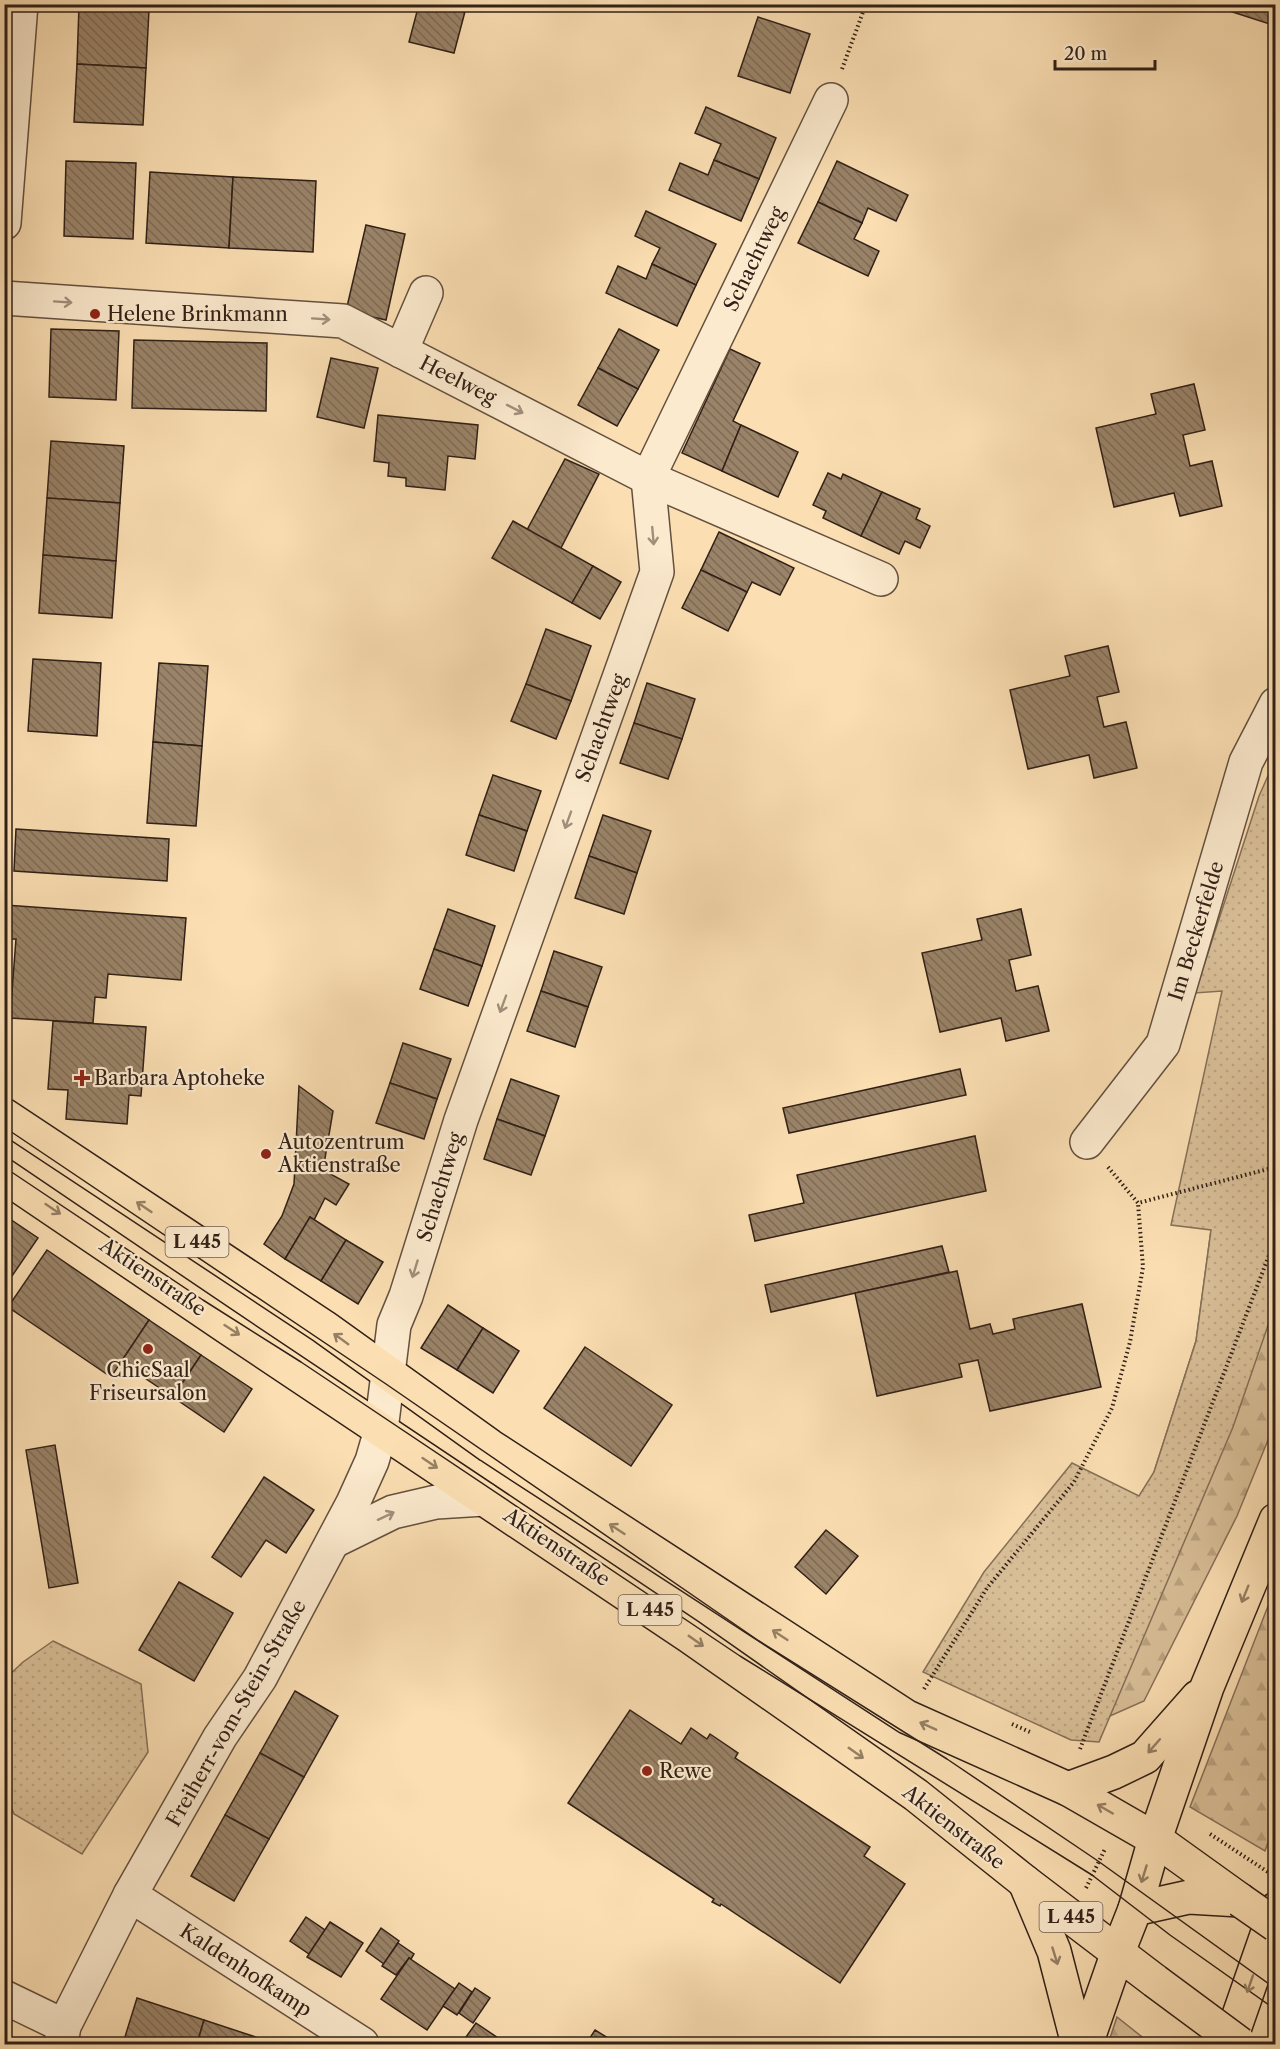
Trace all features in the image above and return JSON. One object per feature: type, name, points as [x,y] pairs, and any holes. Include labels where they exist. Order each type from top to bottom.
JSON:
[{"type":"main road","name":"L 445","points":[[4,1114],[324,1327],[490,1446],[907,1717],[1068,1789],[1122,1819],[1192,1864],[1275,1925]]},
{"type":"main road","name":"Aktienstraße","points":[[4,1176],[689,1636],[906,1789],[1240,2044]]},
{"type":"main road","points":[[1086,2044],[1135,1909],[1155,1839],[1207,1687],[1275,1520]]},
{"type":"main road","points":[[1068,1789],[1114,1772],[1145,1757],[1207,1687]]},
{"type":"main road","points":[[1025,1882],[1054,1951],[1078,2044]]},
{"type":"main road","points":[[1135,1909],[1189,1897],[1240,1900]]},
{"type":"main road","points":[[1229,2044],[1275,1909]]},
{"type":"street","points":[[4,223],[21,4]]},
{"type":"street","name":"Schachtweg","points":[[388,1373],[394,1325],[406,1296],[461,1120],[657,572],[648,477],[831,100]]},
{"type":"street","points":[[401,351],[426,293]]},
{"type":"street","name":"Heelweg","points":[[4,298],[343,321],[648,477],[882,579]]},
{"type":"street","name":"Im Beckerfelde","points":[[1087,1142],[1162,1044],[1246,762],[1275,704]]},
{"type":"street","name":"Freiherr-vom-Stein-Straße","points":[[62,2035],[130,1895],[220,1737],[260,1678],[334,1541],[367,1471],[381,1430],[388,1373]]},
{"type":"street","points":[[334,1541],[393,1512],[436,1502],[484,1499]]},
{"type":"street","name":"Kaldenhofkamp","points":[[130,1895],[362,2044]]},
{"type":"street","points":[[4,1997],[62,2035]]},
{"type":"path","points":[[831,100],[866,4]]},
{"type":"path","points":[[907,1717],[987,1588],[1074,1482],[1112,1408],[1130,1342],[1143,1268],[1138,1203],[1087,1142]]},
{"type":"path","points":[[1138,1203],[1275,1167]]},
{"type":"path","points":[[1078,1755],[1275,1237]]},
{"type":"path","points":[[1078,1922],[1083,1893],[1122,1819]]},
{"type":"path","points":[[1209,1833],[1275,1877]]},
{"type":"green space","points":[[1275,760],[1275,1305],[1233,1427],[1099,1742],[1071,1740],[923,1672],[984,1572],[1072,1463],[1139,1496],[1154,1472],[1196,1341],[1211,1230],[1171,1225],[1222,991],[1195,993],[1259,796]]},
{"type":"green space","points":[[1275,1187],[1275,1423],[1237,1516],[1144,1701],[1110,1716],[1154,1472],[1196,1341],[1211,1230]]},
{"type":"green space","points":[[1275,1588],[1276,1820],[1265,1851],[1190,1807]]},
{"type":"green space","points":[[53,1641],[141,1684],[148,1752],[82,1854],[14,1814],[5,1793],[5,1679],[23,1662]]},
{"type":"green space","points":[[1117,2017],[1151,2044],[1108,2044]]},
{"type":"building","points":[[79,4],[149,4],[149,10],[79,6]]},
{"type":"building","points":[[419,4],[467,4],[454,53],[409,42]]},
{"type":"building","points":[[1215,4],[1276,4],[1276,26],[1214,6]]},
{"type":"building","points":[[79,6],[149,10],[146,68],[77,64]]},
{"type":"building","points":[[758,17],[810,34],[790,93],[738,76]]},
{"type":"building","points":[[77,64],[146,68],[143,125],[74,122]]},
{"type":"building","points":[[706,107],[776,138],[759,179],[714,160],[721,144],[695,133]]},
{"type":"building","points":[[714,160],[759,179],[741,221],[669,190],[680,163],[708,175]]},
{"type":"building","points":[[66,161],[136,163],[133,239],[64,236]]},
{"type":"building","points":[[837,161],[908,195],[896,221],[868,208],[862,223],[818,202]]},
{"type":"building","points":[[150,172],[233,177],[229,248],[146,243]]},
{"type":"building","points":[[233,177],[316,181],[313,252],[229,248]]},
{"type":"building","points":[[818,202],[862,223],[854,239],[879,251],[868,276],[798,243]]},
{"type":"building","points":[[646,211],[716,244],[696,285],[652,264],[660,248],[635,236]]},
{"type":"building","points":[[366,225],[405,234],[386,320],[346,311]]},
{"type":"building","points":[[652,264],[696,285],[677,326],[606,293],[618,266],[646,279]]},
{"type":"building","points":[[51,329],[119,331],[116,400],[49,397]]},
{"type":"building","points":[[619,329],[659,350],[638,389],[598,368]]},
{"type":"building","points":[[134,340],[267,343],[266,411],[132,408]]},
{"type":"building","points":[[730,349],[760,363],[733,421],[741,425],[722,471],[682,453]]},
{"type":"building","points":[[331,358],[378,368],[364,428],[317,417]]},
{"type":"building","points":[[598,368],[638,389],[617,426],[578,405]]},
{"type":"building","points":[[1194,384],[1205,430],[1183,435],[1190,466],[1212,461],[1222,506],[1180,516],[1174,493],[1114,507],[1096,428],[1156,414],[1151,394]]},
{"type":"building","points":[[378,415],[478,425],[475,459],[448,456],[445,490],[406,486],[406,478],[388,476],[389,463],[374,461]]},
{"type":"building","points":[[741,425],[798,452],[778,497],[722,471]]},
{"type":"building","points":[[51,441],[124,446],[120,503],[47,498]]},
{"type":"building","points":[[565,459],[599,474],[561,548],[527,530]]},
{"type":"building","points":[[828,473],[841,479],[843,474],[882,492],[861,536],[823,518],[826,511],[813,505]]},
{"type":"building","points":[[882,492],[920,509],[916,519],[930,526],[920,548],[905,541],[899,554],[861,536]]},
{"type":"building","points":[[47,498],[120,503],[116,561],[43,555]]},
{"type":"building","points":[[513,521],[593,566],[572,603],[492,558]]},
{"type":"building","points":[[719,532],[794,568],[780,595],[752,582],[747,592],[701,570]]},
{"type":"building","points":[[43,555],[116,561],[112,618],[39,613]]},
{"type":"building","points":[[593,566],[621,582],[600,619],[572,603]]},
{"type":"building","points":[[701,570],[747,592],[728,631],[682,608]]},
{"type":"building","points":[[546,629],[591,646],[571,701],[526,684]]},
{"type":"building","points":[[1108,646],[1119,692],[1097,697],[1104,727],[1126,722],[1137,768],[1094,778],[1089,755],[1028,769],[1010,690],[1070,676],[1065,656]]},
{"type":"building","points":[[33,659],[101,663],[97,736],[28,731]]},
{"type":"building","points":[[159,663],[208,666],[202,746],[153,742]]},
{"type":"building","points":[[647,683],[695,699],[682,739],[634,723]]},
{"type":"building","points":[[526,684],[571,701],[556,739],[511,721]]},
{"type":"building","points":[[634,723],[682,739],[668,779],[620,763]]},
{"type":"building","points":[[153,742],[202,746],[196,826],[147,823]]},
{"type":"building","points":[[493,775],[541,791],[527,831],[479,815]]},
{"type":"building","points":[[479,815],[527,831],[514,871],[466,855]]},
{"type":"building","points":[[603,815],[651,831],[637,873],[589,856]]},
{"type":"building","points":[[16,829],[169,839],[167,881],[14,871]]},
{"type":"building","points":[[589,856],[637,873],[624,914],[575,898]]},
{"type":"building","points":[[5,905],[186,918],[181,980],[108,974],[106,998],[95,997],[93,1023],[10,1018],[16,939],[4,939]]},
{"type":"building","points":[[448,909],[495,926],[482,966],[434,949]]},
{"type":"building","points":[[1021,909],[1031,955],[1009,960],[1016,991],[1038,986],[1049,1031],[1006,1041],[1001,1018],[940,1032],[922,953],[982,940],[977,919]]},
{"type":"building","points":[[434,949],[482,966],[468,1006],[420,989]]},
{"type":"building","points":[[554,951],[602,967],[588,1007],[541,991]]},
{"type":"building","points":[[541,991],[588,1007],[575,1047],[527,1031]]},
{"type":"building","points":[[53,1021],[146,1027],[141,1096],[129,1095],[127,1124],[66,1119],[68,1090],[48,1089]]},
{"type":"building","points":[[403,1043],[451,1059],[437,1099],[390,1083]]},
{"type":"building","points":[[960,1069],[966,1095],[789,1133],[783,1108]]},
{"type":"building","points":[[511,1079],[559,1096],[545,1136],[497,1119]]},
{"type":"building","points":[[390,1083],[437,1099],[424,1139],[376,1123]]},
{"type":"building","points":[[299,1086],[333,1111],[323,1170],[349,1184],[336,1205],[325,1198],[314,1220],[310,1217],[285,1259],[264,1244],[282,1216],[294,1184]]},
{"type":"building","points":[[497,1119],[545,1136],[531,1175],[484,1159]]},
{"type":"building","points":[[975,1136],[986,1191],[755,1241],[749,1215],[804,1203],[797,1175]]},
{"type":"building","points":[[4,1215],[38,1238],[12,1276],[4,1271]]},
{"type":"building","points":[[310,1217],[346,1240],[321,1281],[285,1259]]},
{"type":"building","points":[[346,1240],[383,1262],[358,1304],[321,1281]]},
{"type":"building","points":[[942,1246],[949,1272],[771,1312],[765,1285]]},
{"type":"building","points":[[47,1250],[149,1320],[111,1377],[8,1307]]},
{"type":"building","points":[[957,1271],[970,1329],[990,1324],[993,1334],[1015,1329],[1013,1319],[1082,1304],[1101,1387],[990,1411],[978,1360],[959,1364],[962,1377],[877,1396],[855,1293]]},
{"type":"building","points":[[448,1305],[483,1328],[457,1370],[421,1348]]},
{"type":"building","points":[[149,1320],[201,1355],[173,1397],[121,1362]]},
{"type":"building","points":[[483,1328],[519,1351],[493,1393],[457,1370]]},
{"type":"building","points":[[585,1347],[672,1405],[631,1466],[544,1408]]},
{"type":"building","points":[[201,1355],[252,1389],[224,1432],[173,1397]]},
{"type":"building","points":[[55,1445],[78,1583],[49,1588],[26,1450]]},
{"type":"building","points":[[264,1477],[314,1510],[286,1553],[266,1540],[241,1577],[212,1557]]},
{"type":"building","points":[[826,1530],[858,1556],[826,1594],[795,1567]]},
{"type":"building","points":[[179,1582],[233,1613],[194,1681],[139,1650]]},
{"type":"building","points":[[295,1691],[338,1716],[304,1777],[260,1753]]},
{"type":"building","points":[[630,1710],[681,1744],[691,1728],[707,1739],[710,1734],[738,1753],[735,1758],[870,1847],[864,1856],[905,1884],[840,1983],[721,1904],[720,1906],[712,1902],[714,1899],[568,1803]]},
{"type":"building","points":[[260,1753],[304,1777],[269,1839],[225,1815]]},
{"type":"building","points":[[225,1815],[269,1839],[234,1901],[191,1876]]},
{"type":"building","points":[[306,1917],[325,1930],[309,1954],[290,1941]]},
{"type":"building","points":[[330,1922],[363,1943],[341,1977],[307,1957]]},
{"type":"building","points":[[381,1928],[399,1941],[384,1964],[366,1951]]},
{"type":"building","points":[[398,1943],[414,1954],[396,1975],[382,1966]]},
{"type":"building","points":[[409,1958],[455,1989],[427,2030],[381,1999]]},
{"type":"building","points":[[459,1983],[472,1992],[457,2015],[443,2006]]},
{"type":"building","points":[[475,1988],[490,1998],[473,2023],[459,2013]]},
{"type":"building","points":[[137,1998],[204,2020],[197,2044],[138,2044],[124,2040]]},
{"type":"building","points":[[204,2020],[274,2043],[197,2044]]},
{"type":"building","points":[[476,2023],[507,2044],[461,2044]]},
{"type":"building","points":[[595,2030],[608,2038],[604,2044],[586,2044]]},
{"type":"building","points":[[4,2039],[16,2044],[4,2044]]},
{"type":"tram line","points":[[4,1127],[386,1384],[759,1641],[947,1759],[1098,1861],[1276,1989]]},
{"type":"tram line","points":[[4,1167],[203,1300],[301,1362],[740,1656],[1092,1875],[1170,1935],[1276,2010]]},
{"type":"place","name":"Helene Brinkmann","points":[[95,314]]},
{"type":"place","name":"Barbara Aptoheke","points":[[82,1078]]},
{"type":"place","name":"Autozentrum Aktienstraße","points":[[266,1154]]},
{"type":"place","name":"ChicSaal Friseursalon","points":[[148,1349]]},
{"type":"place","name":"Rewe","points":[[647,1771]]}]
